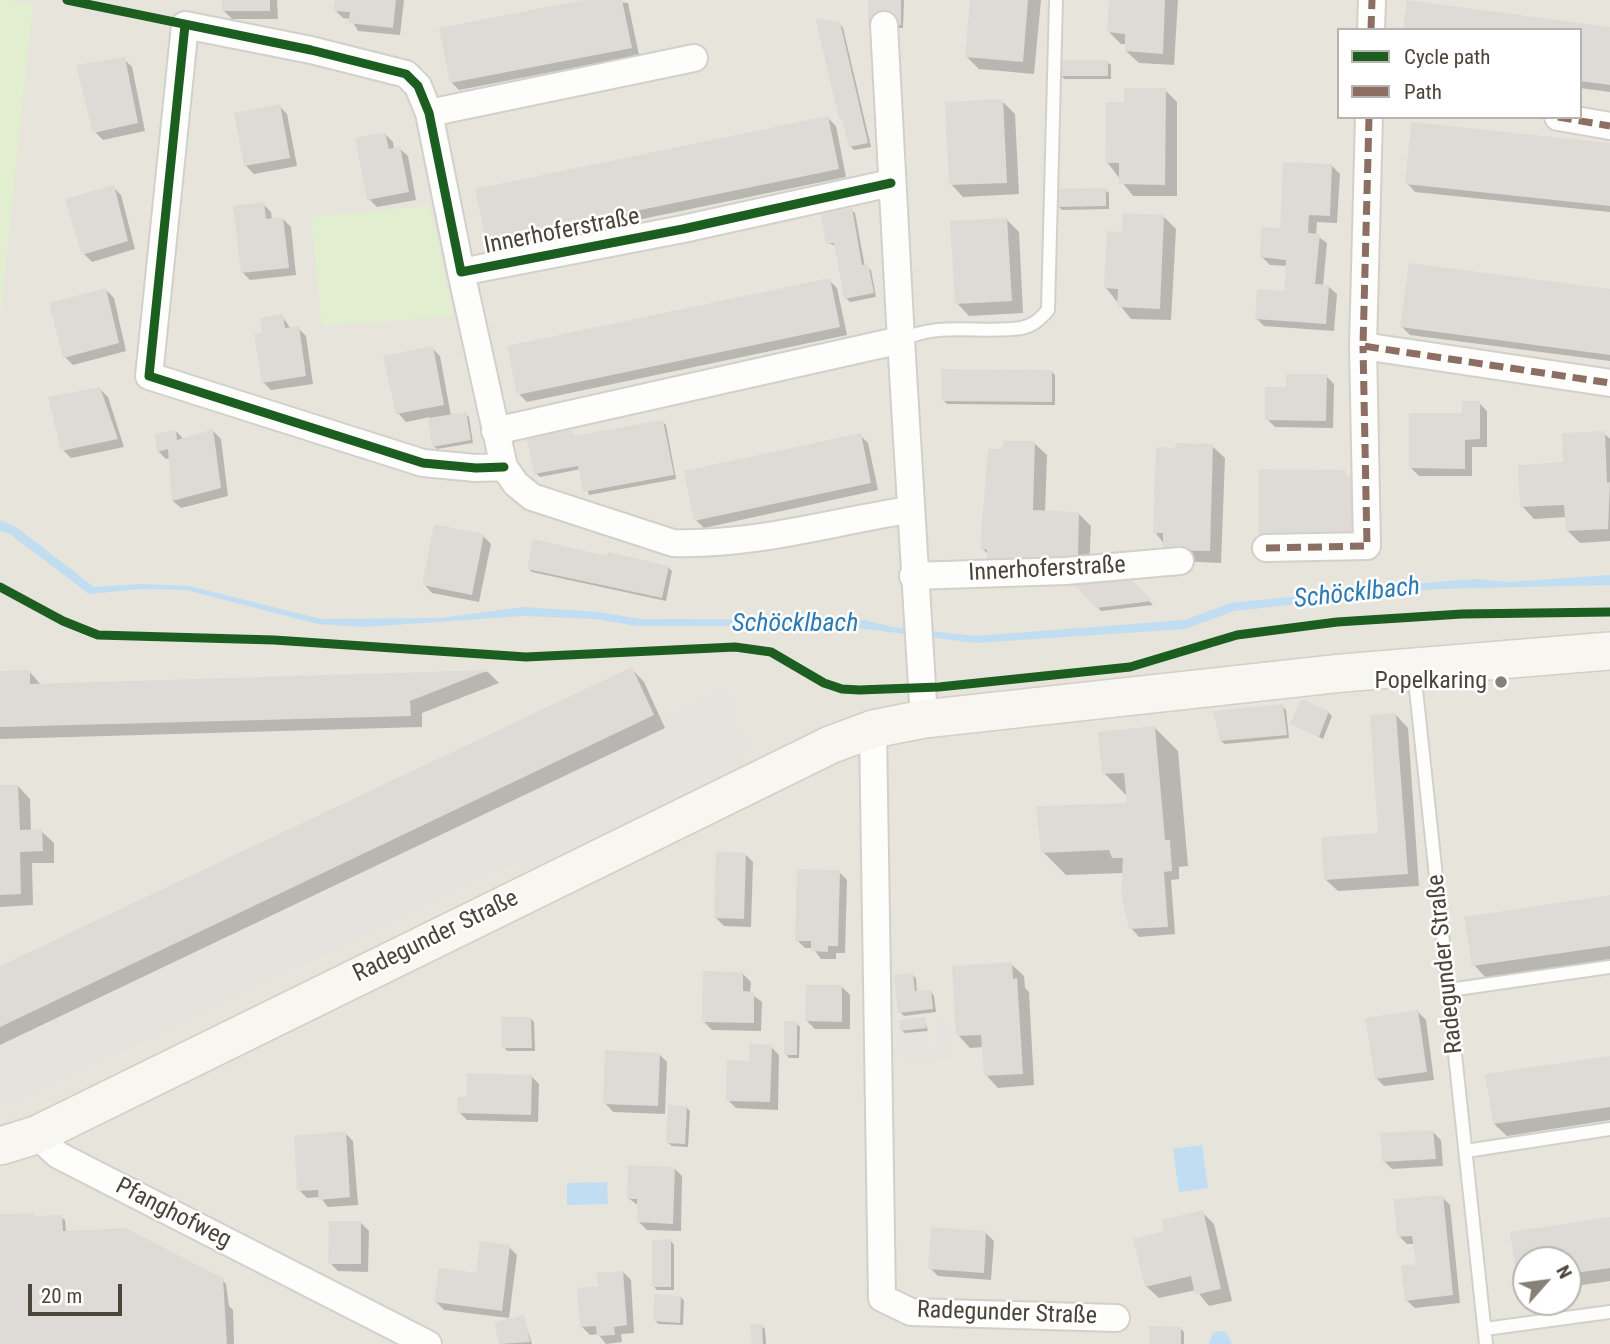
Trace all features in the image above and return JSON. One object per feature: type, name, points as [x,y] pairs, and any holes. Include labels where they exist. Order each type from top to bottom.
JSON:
[{"type":"main road","name":"Radegunder Straße","points":[[0,1146],[36,1135],[830,745],[873,729],[924,719],[1414,667],[1610,651]]},
{"type":"street","points":[[1371,28],[1372,0]]},
{"type":"street","name":"Innerhoferstraße","points":[[505,467],[476,468],[423,463],[149,376],[185,25],[311,50],[406,74],[418,86],[429,113],[495,431],[505,467],[516,484],[533,497],[673,543],[743,541],[909,510]]},
{"type":"street","points":[[884,25],[909,510],[924,719]]},
{"type":"street","points":[[429,113],[694,58]]},
{"type":"street","points":[[1266,548],[1367,546],[1363,346],[1369,119]]},
{"type":"street","points":[[1570,119],[1610,126]]},
{"type":"street","name":"Innerhoferstraße","points":[[461,272],[683,229],[891,183]]},
{"type":"street","points":[[495,431],[901,340]]},
{"type":"street","points":[[1363,346],[1610,383]]},
{"type":"street","name":"Innerhoferstraße","points":[[913,576],[1066,571],[1180,561]]},
{"type":"street","name":"Radegunder Straße","points":[[873,729],[882,1298],[911,1312],[1116,1318]]},
{"type":"street","name":"Pfanghofweg","points":[[36,1135],[58,1155],[428,1344]]},
{"type":"lane","points":[[901,340],[930,329],[1023,328],[1038,321],[1048,310],[1056,0]]},
{"type":"lane","name":"Radegunder Straße","points":[[1414,667],[1486,1344]]},
{"type":"lane","points":[[1449,990],[1610,967]]},
{"type":"lane","points":[[1466,1151],[1610,1129]]},
{"type":"lane","points":[[1485,1329],[1610,1312]]},
{"type":"shaded area","points":[[0,0],[1610,0],[1610,1344],[0,1344]]},
{"type":"shaded area","points":[[722,689],[733,704],[739,729],[752,749],[739,755],[747,771],[531,875],[524,858],[14,1103],[0,1105],[0,1042],[329,891]]},
{"type":"shaded area","points":[[947,1019],[950,1058],[900,1060],[900,1031],[926,1028],[927,1052],[935,1051],[935,1021]]},
{"type":"shaded area","points":[[72,1101],[70,1109],[0,1127],[6,1119]]},
{"type":"green space","points":[[0,0],[33,3],[0,321]]},
{"type":"green space","points":[[430,206],[454,316],[322,326],[311,217]]},
{"type":"water","name":"Schöcklbach","points":[[0,520],[16,527],[94,587],[142,584],[189,586],[321,619],[441,618],[523,607],[598,612],[641,619],[864,620],[892,627],[975,636],[1185,620],[1230,603],[1436,582],[1477,579],[1509,582],[1610,575],[1610,585],[1435,589],[1234,611],[1185,629],[976,643],[842,626],[637,626],[595,619],[524,616],[364,627],[318,624],[186,590],[141,589],[89,594],[10,534],[0,531]]},
{"type":"water","points":[[1202,1145],[1208,1188],[1179,1192],[1173,1149]]},
{"type":"water","points":[[607,1182],[608,1204],[567,1205],[567,1183]]},
{"type":"water","points":[[1226,1332],[1232,1344],[1209,1344],[1213,1333]]},
{"type":"building","points":[[222,0],[270,0],[270,11],[222,11]]},
{"type":"building","points":[[335,0],[396,0],[393,28],[348,23],[350,12],[333,11]]},
{"type":"building","points":[[583,0],[622,0],[632,48],[450,83],[439,28]]},
{"type":"building","points":[[868,0],[901,0],[901,25],[868,25]]},
{"type":"building","points":[[970,0],[1028,0],[1023,62],[965,57]]},
{"type":"building","points":[[1109,0],[1165,0],[1163,54],[1125,51],[1125,34],[1107,32]]},
{"type":"building","points":[[1407,0],[1610,27],[1610,85],[1582,81],[1582,28],[1403,28]]},
{"type":"building","points":[[815,18],[840,22],[868,143],[849,147],[842,119],[839,118]]},
{"type":"building","points":[[125,57],[138,123],[93,133],[76,65]]},
{"type":"building","points":[[1059,60],[1108,60],[1108,76],[1059,76]]},
{"type":"building","points":[[1124,88],[1166,88],[1165,185],[1119,184],[1119,163],[1105,163],[1106,102],[1124,102]]},
{"type":"building","points":[[1003,99],[1007,183],[949,185],[945,102]]},
{"type":"building","points":[[280,104],[290,158],[244,166],[234,113]]},
{"type":"building","points":[[828,116],[839,169],[486,242],[475,189]]},
{"type":"building","points":[[1411,122],[1610,143],[1610,206],[1405,184]]},
{"type":"building","points":[[385,132],[389,149],[400,146],[409,192],[367,200],[355,138]]},
{"type":"building","points":[[1283,162],[1332,164],[1330,216],[1309,215],[1308,233],[1320,234],[1315,284],[1329,285],[1326,324],[1255,319],[1257,289],[1284,291],[1286,260],[1260,257],[1261,227],[1280,228]]},
{"type":"building","points":[[114,185],[128,241],[82,255],[65,199]]},
{"type":"building","points":[[1106,188],[1106,206],[1056,207],[1056,189]]},
{"type":"building","points":[[264,202],[266,219],[283,217],[289,268],[241,273],[233,206]]},
{"type":"building","points":[[852,208],[862,265],[868,264],[874,293],[844,299],[834,243],[826,244],[821,214]]},
{"type":"building","points":[[1123,213],[1164,215],[1160,309],[1117,307],[1118,289],[1104,288],[1107,231],[1122,232]]},
{"type":"building","points":[[1007,218],[1012,301],[955,304],[950,221]]},
{"type":"building","points":[[1409,263],[1610,289],[1610,355],[1400,327]]},
{"type":"building","points":[[830,278],[840,327],[517,395],[507,346]]},
{"type":"building","points":[[106,288],[119,343],[63,358],[49,303]]},
{"type":"building","points":[[283,314],[285,328],[299,326],[306,376],[262,383],[254,334],[262,333],[260,318]]},
{"type":"building","points":[[433,346],[444,405],[396,414],[383,356]]},
{"type":"building","points":[[941,369],[1052,370],[1052,402],[941,401]]},
{"type":"building","points":[[1286,374],[1327,374],[1326,421],[1265,420],[1265,387],[1286,387]]},
{"type":"building","points":[[100,387],[118,439],[61,451],[48,397]]},
{"type":"building","points":[[1462,401],[1480,401],[1480,439],[1465,440],[1465,469],[1409,468],[1409,413],[1462,413]]},
{"type":"building","points":[[466,412],[471,440],[432,447],[428,418]]},
{"type":"building","points":[[663,420],[674,475],[583,492],[578,466],[534,474],[527,439],[571,430],[573,436]]},
{"type":"building","points":[[213,429],[221,488],[172,501],[168,449],[157,452],[155,434],[176,430],[177,440]]},
{"type":"building","points":[[1605,431],[1607,483],[1610,482],[1608,529],[1566,531],[1564,505],[1520,507],[1518,465],[1563,462],[1562,433]]},
{"type":"building","points":[[861,433],[871,483],[694,521],[684,471]]},
{"type":"building","points":[[1004,441],[1035,441],[1033,510],[1079,512],[1078,556],[987,562],[987,550],[980,548],[988,449],[1002,449]]},
{"type":"building","points":[[1176,443],[1213,444],[1210,551],[1163,550],[1163,533],[1153,533],[1156,447],[1175,448]]},
{"type":"building","points":[[1259,469],[1346,470],[1346,476],[1353,477],[1353,507],[1358,507],[1358,536],[1259,535]]},
{"type":"building","points":[[434,524],[484,534],[472,595],[422,585]]},
{"type":"building","points":[[533,539],[607,556],[608,552],[669,566],[662,598],[527,569]]},
{"type":"building","points":[[1125,573],[1152,601],[1096,608],[1069,579]]},
{"type":"building","points":[[632,667],[654,715],[0,1027],[0,966]]},
{"type":"building","points":[[30,670],[30,684],[489,670],[410,701],[411,716],[0,727],[0,671]]},
{"type":"building","points":[[1301,699],[1329,711],[1319,737],[1290,724]]},
{"type":"building","points":[[1283,704],[1287,735],[1220,741],[1213,711]]},
{"type":"building","points":[[1396,713],[1408,874],[1324,880],[1321,837],[1378,833],[1370,715]]},
{"type":"building","points":[[1155,726],[1165,840],[1170,840],[1172,871],[1164,872],[1168,927],[1129,929],[1121,893],[1123,858],[1112,858],[1109,850],[1041,853],[1036,806],[1127,803],[1124,773],[1102,774],[1098,732]]},
{"type":"building","points":[[0,785],[18,785],[20,830],[42,829],[43,851],[20,852],[21,894],[0,895]]},
{"type":"building","points":[[716,851],[746,853],[744,919],[714,918]]},
{"type":"building","points":[[797,869],[840,870],[838,946],[828,946],[828,952],[811,951],[811,941],[795,941]]},
{"type":"building","points":[[1610,895],[1610,946],[1472,966],[1464,917]]},
{"type":"building","points":[[1012,962],[1013,979],[1017,978],[1023,1074],[984,1076],[981,1035],[956,1036],[952,966]]},
{"type":"building","points":[[703,971],[743,972],[743,991],[754,992],[754,1023],[702,1022]]},
{"type":"building","points":[[913,973],[915,991],[931,990],[933,1009],[898,1013],[894,975]]},
{"type":"building","points":[[806,985],[842,985],[842,1022],[805,1021]]},
{"type":"building","points":[[1418,1010],[1427,1072],[1375,1079],[1365,1018]]},
{"type":"building","points":[[501,1017],[531,1017],[532,1048],[502,1048]]},
{"type":"building","points":[[925,1017],[926,1028],[900,1031],[899,1020]]},
{"type":"building","points":[[784,1021],[797,1021],[797,1055],[784,1055]]},
{"type":"building","points":[[749,1044],[772,1045],[770,1102],[726,1101],[727,1060],[749,1061]]},
{"type":"building","points":[[605,1050],[660,1053],[658,1106],[603,1104]]},
{"type":"building","points":[[1610,1056],[1610,1107],[1493,1124],[1485,1074]]},
{"type":"building","points":[[467,1073],[532,1075],[531,1115],[457,1113],[458,1097],[467,1097]]},
{"type":"building","points":[[668,1105],[687,1106],[685,1144],[666,1143]]},
{"type":"building","points":[[1433,1130],[1436,1159],[1382,1162],[1380,1133]]},
{"type":"building","points":[[346,1131],[350,1197],[319,1200],[318,1190],[297,1191],[294,1136]]},
{"type":"building","points":[[628,1165],[675,1167],[673,1224],[637,1222],[637,1199],[627,1199]]},
{"type":"building","points":[[1443,1195],[1453,1295],[1405,1301],[1401,1266],[1416,1264],[1412,1236],[1397,1237],[1394,1199]]},
{"type":"building","points":[[1203,1210],[1221,1289],[1195,1295],[1191,1276],[1145,1287],[1133,1239],[1164,1231],[1162,1220]]},
{"type":"building","points":[[34,1213],[35,1216],[62,1215],[63,1231],[125,1228],[223,1278],[227,1344],[0,1344],[0,1214]]},
{"type":"building","points":[[1610,1217],[1610,1268],[1582,1272],[1582,1246],[1512,1246],[1510,1232]]},
{"type":"building","points":[[329,1221],[361,1221],[361,1264],[328,1264]]},
{"type":"building","points":[[931,1227],[986,1231],[984,1273],[928,1269]]},
{"type":"building","points":[[671,1239],[671,1287],[652,1287],[652,1240]]},
{"type":"building","points":[[480,1241],[510,1245],[502,1311],[434,1302],[439,1268],[476,1273]]},
{"type":"building","points":[[623,1271],[627,1325],[614,1327],[615,1335],[597,1336],[596,1326],[580,1327],[577,1288],[598,1286],[596,1273]]},
{"type":"building","points":[[655,1294],[681,1296],[680,1323],[653,1321]]},
{"type":"building","points":[[524,1315],[530,1342],[499,1344],[494,1322]]},
{"type":"building","points":[[762,1324],[763,1344],[752,1344],[750,1325]]},
{"type":"building","points":[[1149,1326],[1181,1327],[1181,1344],[1149,1344]]},
{"type":"marked path","points":[[1371,28],[1372,0]]},
{"type":"marked path","points":[[1369,119],[1363,346],[1610,383]]},
{"type":"marked path","points":[[1570,119],[1610,126]]},
{"type":"marked path","points":[[1266,548],[1367,546],[1363,346]]},
{"type":"cycle path","points":[[67,0],[311,50],[406,74],[418,86],[429,113],[461,272],[683,229],[891,183]]},
{"type":"cycle path","points":[[185,25],[149,376],[423,463],[476,468],[504,467]]},
{"type":"cycle path","points":[[0,587],[63,621],[98,635],[274,640],[526,657],[735,647],[771,652],[824,683],[842,689],[859,690],[939,687],[1130,667],[1237,635],[1337,622],[1462,614],[1610,612]]},
{"type":"place","name":"Popelkaring","points":[[1501,682]]}]
